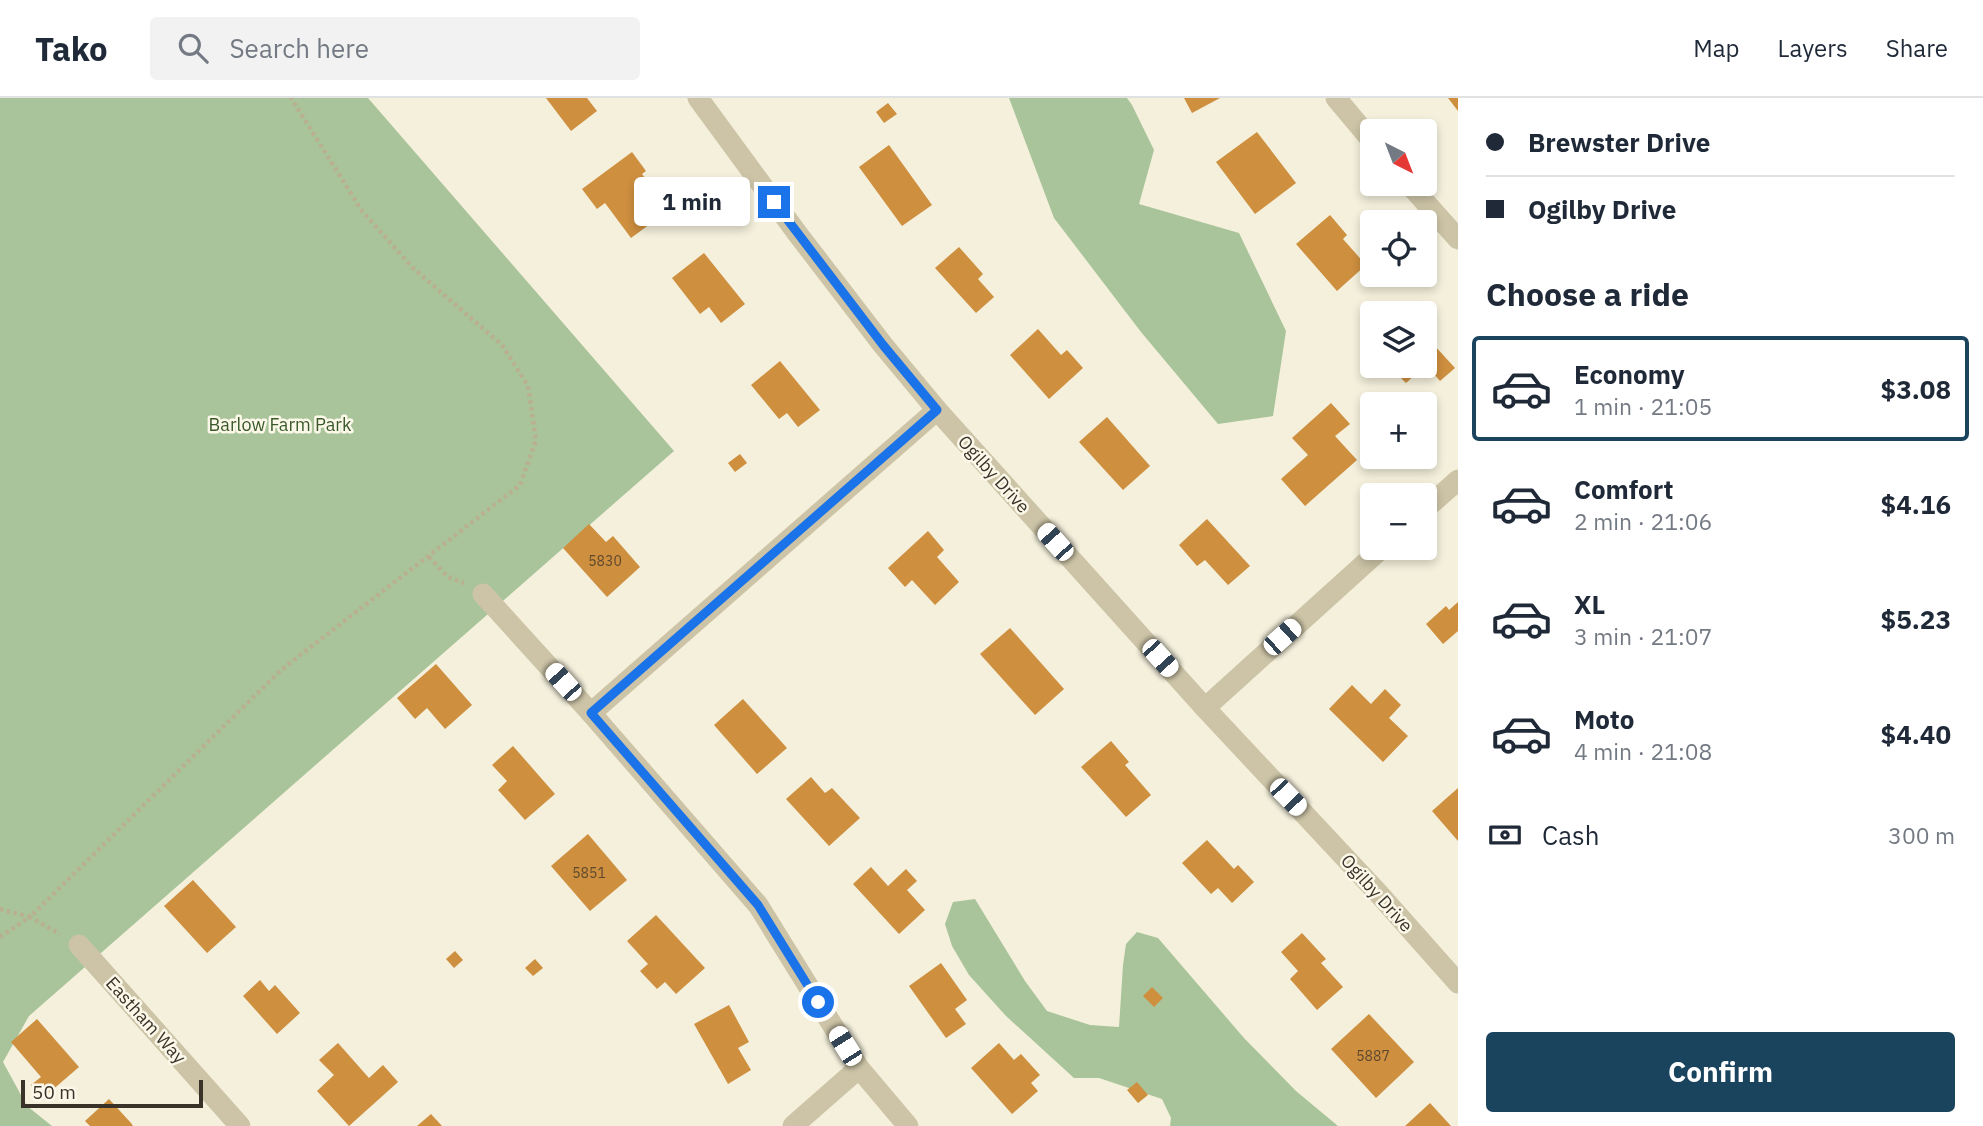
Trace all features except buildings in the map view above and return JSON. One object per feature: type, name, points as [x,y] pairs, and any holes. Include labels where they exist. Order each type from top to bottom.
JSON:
[{"type":"street","name":"Ogilby Drive","points":[[698,98],[834,282],[937,410],[1205,708],[1379,894],[1458,983]]},
{"type":"street","points":[[1336,98],[1360,127]]},
{"type":"street","points":[[1420,196],[1458,239]]},
{"type":"street","points":[[591,713],[937,410]]},
{"type":"street","points":[[1437,499],[1458,481]]},
{"type":"street","points":[[1205,708],[1369,560]]},
{"type":"street","points":[[483,594],[758,905],[859,1068],[908,1126]]},
{"type":"street","name":"Eastham Way","points":[[79,945],[240,1126]]},
{"type":"street","points":[[793,1126],[859,1068]]},
{"type":"path","points":[[0,937],[30,917],[281,670],[520,485],[536,440],[528,386],[502,345],[413,268],[362,211],[291,98]]},
{"type":"path","points":[[429,557],[448,577],[483,594]]},
{"type":"path","points":[[0,909],[30,917],[79,945]]},
{"type":"green space","name":"Barlow Farm Park","points":[[0,98],[368,98],[674,451],[29,1016],[3,1062],[27,1106],[52,1126],[0,1126]]},
{"type":"green space","points":[[1009,98],[1127,98],[1154,150],[1139,204],[1239,233],[1286,331],[1273,416],[1218,424],[1141,332],[1054,218]]},
{"type":"green space","points":[[975,899],[1025,981],[1047,1011],[1090,1025],[1119,1027],[1126,944],[1137,932],[1158,938],[1244,1038],[1296,1091],[1338,1126],[1170,1126],[1171,1118],[1162,1099],[1099,1078],[1074,1078],[1006,1016],[969,975],[952,946],[945,924],[953,902]]},
{"type":"route","points":[[774,202],[883,345],[937,410],[591,713],[758,905],[818,1002]]}]
